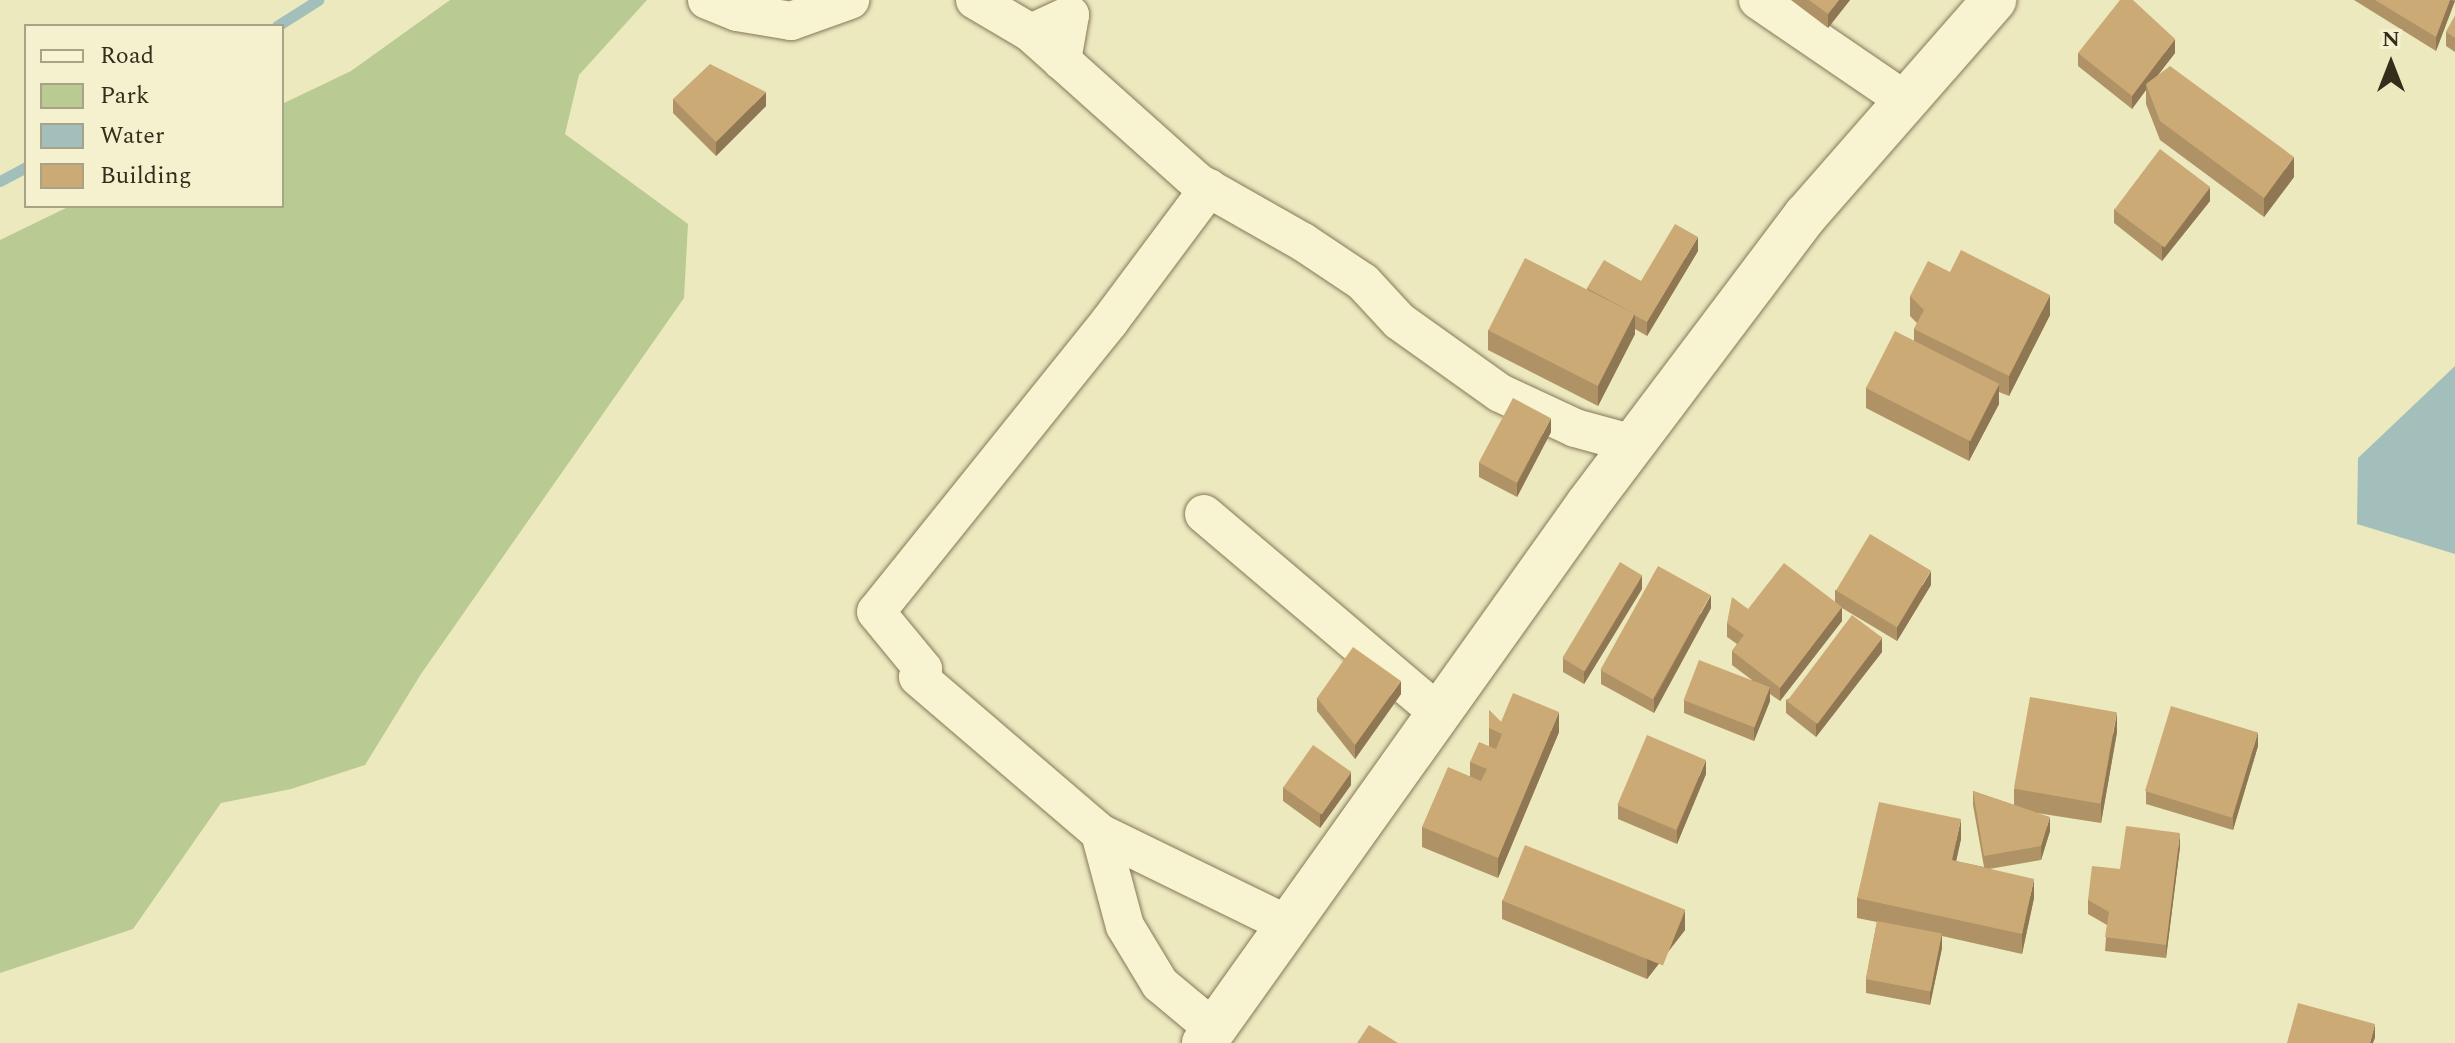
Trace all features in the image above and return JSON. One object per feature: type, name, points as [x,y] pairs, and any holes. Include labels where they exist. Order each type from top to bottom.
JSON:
[{"type":"street","points":[[707,0],[737,12],[791,21],[844,2]]},
{"type":"street","points":[[975,0],[1031,33],[1209,188],[1303,242],[1363,282],[1399,321],[1500,393],[1575,428],[1633,444]]},
{"type":"street","points":[[1758,0],[1906,101]]},
{"type":"street","points":[[1100,833],[1125,926],[1160,984],[1209,1036],[1633,444],[1806,215],[1994,0]]},
{"type":"street","points":[[1031,33],[1078,8]]},
{"type":"street","points":[[1062,61],[1078,8]]},
{"type":"street","points":[[1209,188],[1110,321],[876,612],[923,669],[918,677],[1100,833],[1289,925]]},
{"type":"street","points":[[1204,514],[1439,713]]},
{"type":"green space","points":[[450,0],[647,0],[579,75],[565,134],[688,224],[684,298],[421,674],[365,765],[291,789],[221,803],[133,929],[0,973],[0,240],[66,208],[284,208],[284,103],[351,71]]},
{"type":"water","points":[[2455,366],[2455,554],[2357,524],[2358,458]]},
{"type":"building","points":[[1809,0],[1839,0],[1828,14]]},
{"type":"building","points":[[2120,0],[2133,0],[2175,39],[2132,96],[2078,53]]},
{"type":"building","points":[[2375,0],[2450,0],[2436,37]]},
{"type":"building","points":[[2455,16],[2455,38],[2446,32]]},
{"type":"building","points":[[710,64],[766,92],[716,142],[673,99]]},
{"type":"building","points":[[2170,66],[2294,157],[2264,198],[2160,121],[2146,84]]},
{"type":"building","points":[[2160,149],[2210,187],[2165,248],[2114,210]]},
{"type":"building","points":[[1675,224],[1698,237],[1647,322],[1587,288],[1604,260],[1641,281]]},
{"type":"building","points":[[1961,250],[2050,295],[2009,376],[1914,329],[1924,310],[1910,296],[1928,261],[1950,272]]},
{"type":"building","points":[[1525,258],[1635,314],[1598,386],[1488,330]]},
{"type":"building","points":[[1895,331],[1999,384],[1970,441],[1866,388]]},
{"type":"building","points":[[1513,398],[1551,418],[1517,483],[1479,462]]},
{"type":"building","points":[[1870,534],[1931,571],[1897,627],[1836,591]]},
{"type":"building","points":[[1620,562],[1642,575],[1585,671],[1562,658]]},
{"type":"building","points":[[1784,563],[1842,607],[1780,688],[1732,651],[1744,635],[1727,623],[1732,597],[1748,609]]},
{"type":"building","points":[[1658,566],[1710,595],[1653,699],[1600,670]]},
{"type":"building","points":[[1852,615],[1882,638],[1817,724],[1787,701]]},
{"type":"building","points":[[1353,647],[1401,681],[1355,745],[1317,698]]},
{"type":"building","points":[[1699,660],[1770,687],[1755,727],[1684,700]]},
{"type":"building","points":[[1513,693],[1559,712],[1498,858],[1422,827],[1448,767],[1481,781],[1487,769],[1470,762],[1479,742],[1496,749],[1502,734],[1489,728],[1489,710],[1501,722]]},
{"type":"building","points":[[2030,697],[2117,712],[2101,804],[2014,789]]},
{"type":"building","points":[[2171,706],[2258,733],[2232,818],[2145,791]]},
{"type":"building","points":[[1647,735],[1706,760],[1676,830],[1617,805]]},
{"type":"building","points":[[1313,745],[1352,772],[1322,815],[1283,788]]},
{"type":"building","points":[[1973,791],[2050,817],[2041,846],[1984,856]]},
{"type":"building","points":[[1879,802],[1961,819],[1952,860],[2034,879],[2022,934],[1857,898]]},
{"type":"building","points":[[2126,826],[2180,833],[2166,945],[2105,937],[2109,912],[2088,900],[2092,866],[2120,869]]},
{"type":"building","points":[[1525,845],[1685,910],[1663,965],[1503,901]]},
{"type":"building","points":[[1877,921],[1942,934],[1931,992],[1866,979]]},
{"type":"building","points":[[2298,1003],[2375,1024],[2370,1043],[2287,1043]]},
{"type":"building","points":[[1369,1025],[1398,1043],[1357,1043]]},
{"type":"waterway","points":[[280,24],[318,0]]},
{"type":"waterway","points":[[0,181],[24,168]]}]
